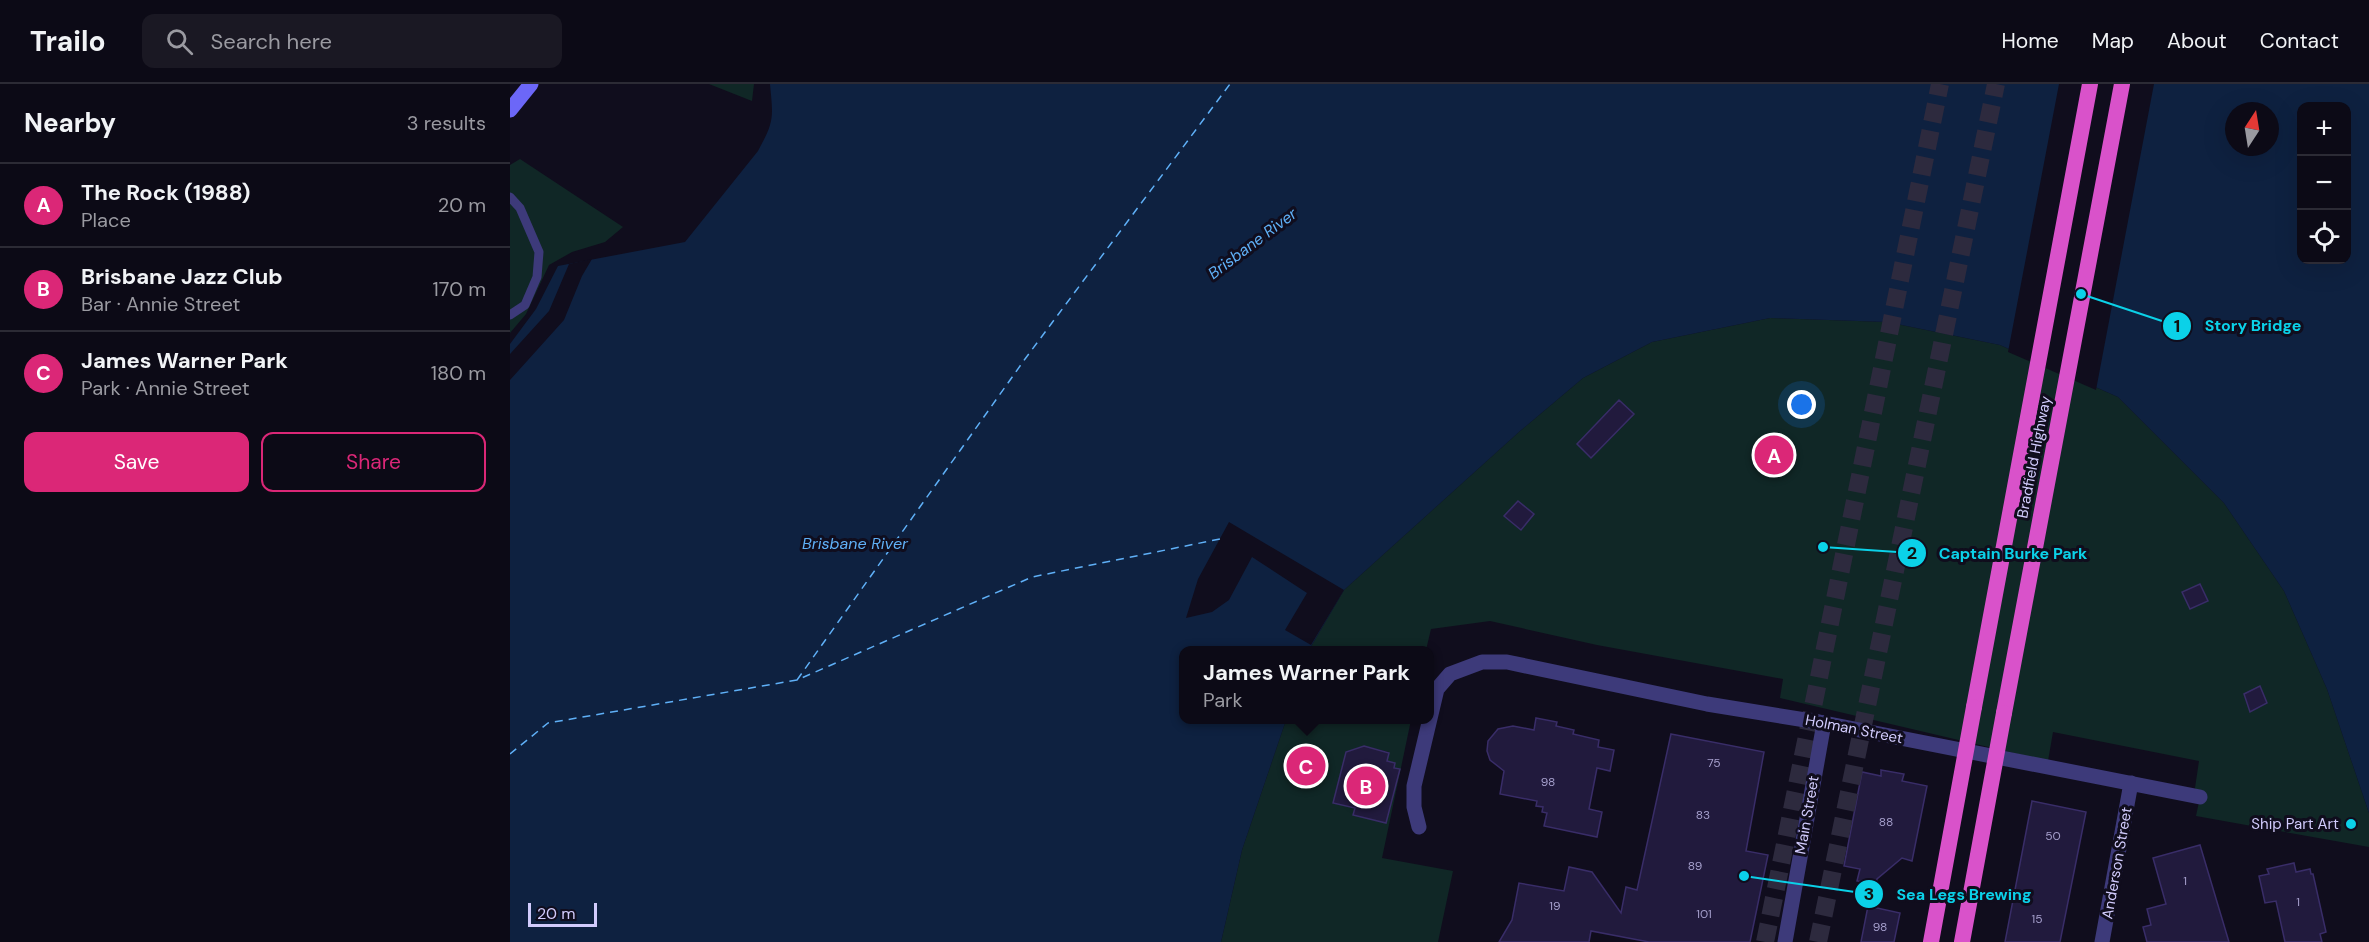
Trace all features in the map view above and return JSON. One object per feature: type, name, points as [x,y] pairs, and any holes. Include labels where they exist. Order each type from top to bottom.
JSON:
[{"type":"highway","name":"Bradfield Highway","points":[[1931,942],[2090,84]]},
{"type":"highway","name":"Bradfield Highway","points":[[1962,942],[2122,84]]},
{"type":"main road","points":[[510,110],[531,84]]},
{"type":"street","name":"Holman Street","points":[[1434,702],[1437,689],[1450,674],[1482,662],[1508,662],[1707,704],[1824,723],[2200,797]]},
{"type":"street","name":"Main Street","points":[[1785,942],[1824,723]]},
{"type":"street","name":"Holman Street","points":[[1419,827],[1414,807],[1414,786],[1429,724]]},
{"type":"street","name":"Anderson Street","points":[[2102,942],[2131,783]]},
{"type":"lane","points":[[510,197],[520,208],[539,252],[537,277],[525,305],[510,315]]},
{"type":"green space","points":[[709,84],[754,84],[752,101]]},
{"type":"green space","points":[[520,159],[623,227],[605,242],[572,252],[549,265],[526,314],[510,333],[510,165]]},
{"type":"green space","points":[[1770,318],[1887,322],[2000,345],[2118,397],[2224,503],[2284,591],[2327,689],[2369,813],[2369,847],[2196,816],[2200,797],[2195,788],[2199,761],[2053,732],[2048,761],[1780,698],[1783,679],[1597,645],[1490,621],[1431,629],[1427,646],[1311,646],[1344,590],[1520,431],[1583,378],[1652,342]]},
{"type":"green space","points":[[1285,724],[1410,724],[1382,858],[1453,871],[1438,942],[1221,942],[1242,850]],"holes":[[[1364,746],[1389,752],[1387,761],[1400,770],[1386,823],[1354,815],[1355,808],[1333,803],[1346,752]]]},
{"type":"water","name":"Brisbane River","points":[[770,84],[2369,84],[2369,813],[2327,689],[2284,591],[2224,503],[2118,397],[2000,345],[1887,322],[1770,318],[1652,342],[1583,378],[1520,431],[1344,590],[1311,646],[1179,646],[1179,724],[1285,724],[1242,850],[1221,942],[510,942],[510,344],[536,309],[558,266],[685,242],[758,151],[772,118]]},
{"type":"pier","points":[[2059,84],[2154,84],[2096,390],[2008,352]]},
{"type":"pier","points":[[592,259],[582,276],[564,320],[510,380],[510,354],[549,311],[569,264]]},
{"type":"pier","points":[[1229,522],[1344,590],[1311,645],[1285,630],[1307,593],[1252,557],[1229,600],[1212,612],[1186,618],[1198,579]]},
{"type":"building","points":[[1619,400],[1634,414],[1591,458],[1577,444]]},
{"type":"building","points":[[1518,501],[1534,514],[1521,530],[1504,516]]},
{"type":"building","points":[[2200,584],[2208,601],[2190,609],[2182,592]]},
{"type":"building","points":[[2260,686],[2267,703],[2250,712],[2244,694]]},
{"type":"building","points":[[1536,718],[1557,722],[1556,726],[1574,730],[1573,734],[1599,740],[1598,747],[1614,750],[1610,771],[1597,768],[1589,809],[1602,812],[1597,837],[1544,826],[1547,813],[1542,812],[1543,807],[1536,806],[1537,801],[1500,794],[1504,771],[1490,760],[1487,751],[1488,741],[1498,729],[1513,726],[1534,730]]},
{"type":"building","points":[[1671,734],[1764,752],[1746,851],[1768,855],[1750,942],[1649,942],[1591,931],[1589,942],[1499,942],[1512,920],[1519,883],[1564,891],[1569,867],[1592,872],[1621,913],[1626,887],[1637,890]]},
{"type":"building","points":[[1364,746],[1389,753],[1387,761],[1395,763],[1394,768],[1400,769],[1386,823],[1353,815],[1355,808],[1333,803],[1346,752]]},
{"type":"building","points":[[1881,770],[1904,774],[1902,781],[1927,786],[1912,861],[1902,858],[1877,879],[1876,884],[1857,881],[1860,869],[1844,866],[1862,772],[1881,776]]},
{"type":"building","points":[[2032,801],[2086,812],[2060,942],[2005,942]]},
{"type":"building","points":[[2200,845],[2229,942],[2147,942],[2143,927],[2151,925],[2147,909],[2166,904],[2153,858]]},
{"type":"building","points":[[2294,863],[2296,872],[2310,869],[2313,874],[2326,932],[2320,934],[2322,942],[2285,942],[2276,901],[2265,903],[2259,876],[2269,874],[2267,869]]},
{"type":"building","points":[[1868,906],[1900,913],[1894,942],[1861,942]]},
{"type":"ferry route","points":[[797,680],[1025,359],[1230,84]]},
{"type":"ferry route","points":[[510,754],[548,723],[797,680],[1032,577],[1220,539]]},
{"type":"tunnel","points":[[1765,942],[1940,84]]},
{"type":"tunnel","points":[[1818,942],[1996,84]]},
{"type":"place","name":"Story Bridge","points":[[2081,294]]},
{"type":"place","name":"The Rock (1988)","points":[[1774,455]]},
{"type":"place","name":"Captain Burke Park","points":[[1823,547]]},
{"type":"place","name":"James Warner Park","points":[[1306,766]]},
{"type":"place","name":"Brisbane Jazz Club","points":[[1366,786]]},
{"type":"place","name":"Ship Part Art","points":[[2351,824]]},
{"type":"place","name":"Sea Legs Brewing","points":[[1744,876]]}]
